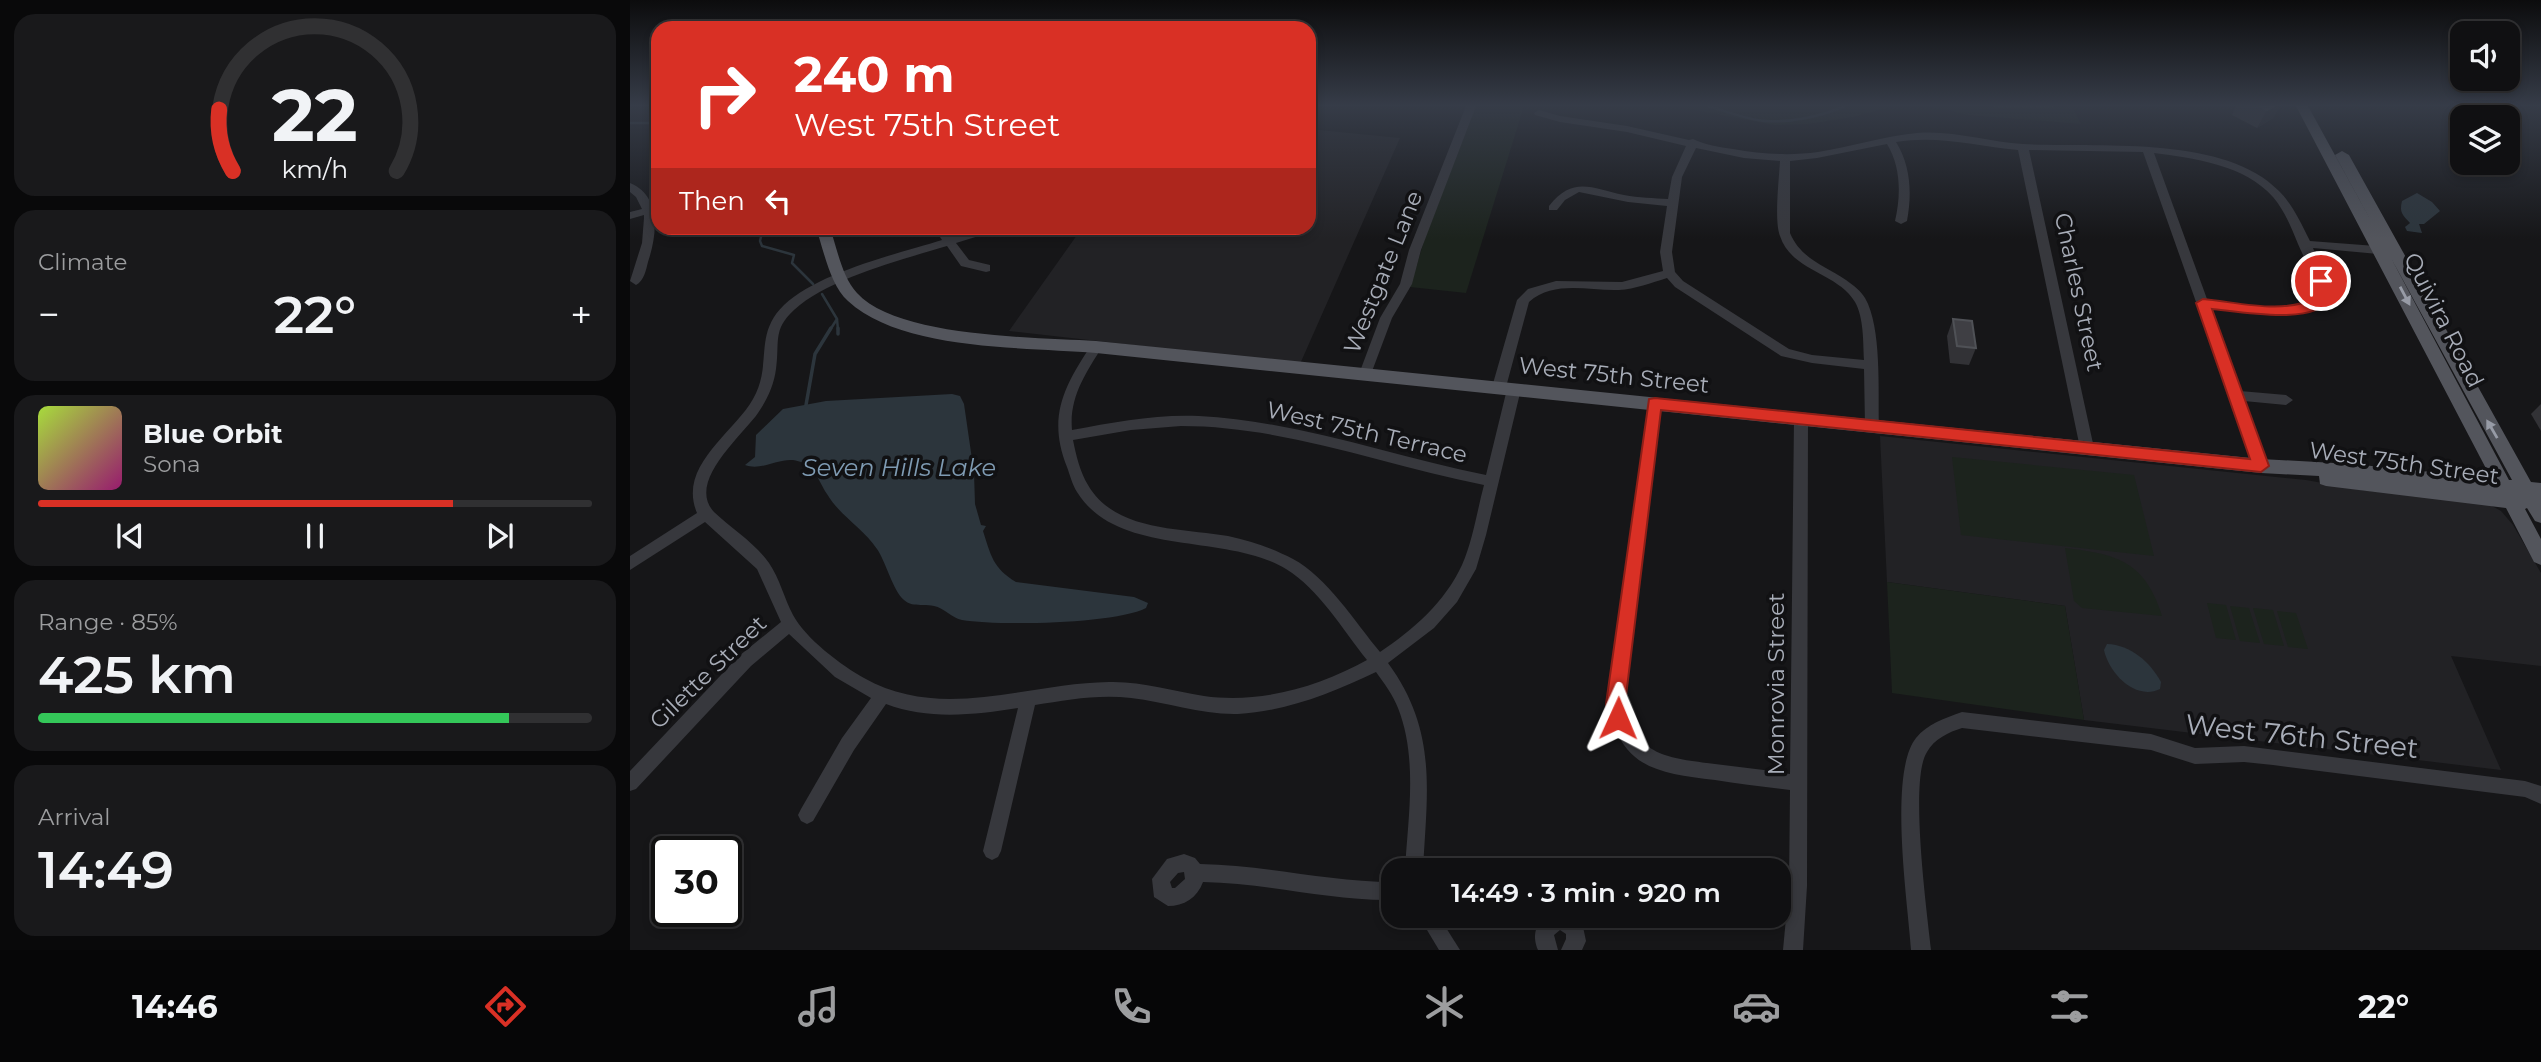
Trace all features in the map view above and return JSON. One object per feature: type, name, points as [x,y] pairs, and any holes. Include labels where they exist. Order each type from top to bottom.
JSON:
[{"type":"main road","name":"Quivira Road","points":[[2332,150],[2388,251],[2537,501]]},
{"type":"main road","points":[[826,235],[846,277]]},
{"type":"main road","points":[[835,235],[846,277]]},
{"type":"main road","name":"Quivira Road","points":[[2388,251],[2440,364],[2541,557]]},
{"type":"main road","name":"West 75th Street","points":[[846,277],[859,303],[888,320],[935,334],[962,334],[1096,347],[2261,466],[2358,485],[2507,494],[2537,501]]},
{"type":"main road","points":[[2440,364],[2459,367]]},
{"type":"street","name":"Westgate Lane","points":[[1365,374],[1386,318],[1406,284],[1415,250],[1454,150]]},
{"type":"street","points":[[1689,150],[1676,177],[1666,253],[1669,273],[1679,284],[1785,353],[1812,359],[1869,365]]},
{"type":"street","points":[[1730,150],[1785,158],[1832,150]]},
{"type":"street","points":[[1896,150],[1901,158],[1905,202],[1901,220]]},
{"type":"street","name":"Charles Street","points":[[2024,150],[2087,448]]},
{"type":"street","points":[[2106,150],[2189,155],[2224,164],[2257,179],[2280,197],[2323,287],[2323,295],[2314,305],[2286,311],[2203,303]]},
{"type":"street","points":[[2148,152],[2261,466]]},
{"type":"street","points":[[1785,158],[1786,241],[1798,256],[1842,283],[1859,298],[1866,315],[1872,426]]},
{"type":"street","points":[[630,186],[646,201],[651,225]]},
{"type":"street","points":[[1553,208],[1563,195],[1581,189],[1594,189],[1627,199],[1672,203]]},
{"type":"street","points":[[630,216],[646,211]]},
{"type":"street","points":[[636,281],[651,234]]},
{"type":"street","points":[[944,235],[965,263],[986,268]]},
{"type":"street","points":[[970,235],[846,277],[804,296],[791,305],[772,332],[770,373],[761,397],[708,464],[700,483],[700,501],[706,514],[747,548],[762,565],[775,586],[790,624],[821,657],[856,684],[881,697],[913,705],[953,708],[1068,692],[1116,689],[1217,706],[1266,703],[1323,689],[1377,661],[1430,621],[1458,587],[1476,547],[1492,481],[1523,300],[1529,293],[1545,287],[1625,286],[1669,273]]},
{"type":"street","points":[[2304,244],[2388,251]]},
{"type":"street","points":[[1096,347],[1069,396],[1064,417],[1065,436],[1078,485],[1096,507],[1113,519],[1136,528],[1231,541],[1271,553],[1311,580],[1377,661],[1405,707],[1414,737],[1417,767],[1414,858]]},
{"type":"street","points":[[2235,395],[2286,400]]},
{"type":"street","points":[[1655,403],[1616,704],[1618,718],[1626,735],[1637,748],[1651,759],[1667,766],[1798,783]]},
{"type":"street","name":"Monrovia Street","points":[[1793,950],[1798,886],[1801,419]]},
{"type":"street","name":"West 75th Terrace","points":[[1065,436],[1168,422],[1241,425],[1322,439],[1433,470],[1492,481]]},
{"type":"street","points":[[630,564],[706,514]]},
{"type":"street","name":"Gilette Street","points":[[630,783],[745,661],[790,624]]},
{"type":"street","points":[[807,816],[848,744],[881,697]]},
{"type":"street","points":[[992,851],[1028,699]]},
{"type":"street","name":"West 76th Street","points":[[1921,950],[1911,804],[1912,764],[1917,751],[1934,732],[1962,720],[1973,719],[2151,742],[2195,756],[2244,754],[2273,757],[2525,789],[2541,795]]},
{"type":"street","points":[[1195,873],[1243,874],[1381,892]]},
{"type":"street","points":[[1548,950],[1544,942],[1544,930],[1552,922],[1562,920],[1575,929],[1576,941],[1571,950]]},
{"type":"street","points":[[1436,928],[1450,950]]},
{"type":"shaded area","points":[[1316,150],[1395,150],[1300,364],[1009,331],[1077,235],[1316,235]]},
{"type":"shaded area","points":[[1458,150],[1510,150],[1466,293],[1410,287],[1425,238]]},
{"type":"shaded area","points":[[1880,436],[2306,480],[2361,490],[2492,506],[2501,511],[2513,525],[2541,573],[2541,666],[2451,656],[2501,770],[2084,720],[2065,606],[1887,582]]},
{"type":"shaded area","points":[[1952,457],[2134,475],[2154,556],[1961,535]]},
{"type":"shaded area","points":[[2065,548],[2100,554],[2127,564],[2147,583],[2162,616],[2082,608],[2074,601]]},
{"type":"shaded area","points":[[1887,582],[2065,606],[2084,720],[1892,693]]},
{"type":"shaded area","points":[[2207,603],[2226,605],[2236,640],[2216,638]]},
{"type":"shaded area","points":[[2230,606],[2249,608],[2260,643],[2240,641]]},
{"type":"shaded area","points":[[2253,608],[2273,610],[2284,646],[2264,644]]},
{"type":"shaded area","points":[[2277,611],[2296,613],[2308,649],[2288,647]]},
{"type":"water","points":[[2417,193],[2432,202],[2440,211],[2424,224],[2419,224],[2422,233],[2407,231],[2405,227],[2410,223],[2402,214],[2401,208],[2402,201]]},
{"type":"water","name":"Seven Hills Lake","points":[[952,394],[960,396],[964,404],[974,473],[975,504],[981,525],[986,526],[983,531],[991,554],[1002,572],[1016,582],[1134,597],[1148,603],[1146,608],[1084,620],[1001,623],[962,620],[938,607],[911,604],[896,590],[877,549],[832,502],[810,468],[794,460],[752,467],[745,465],[755,457],[756,435],[783,409],[826,401]]},
{"type":"water","points":[[2107,644],[2132,651],[2145,661],[2161,682],[2160,689],[2141,691],[2125,683],[2117,676],[2107,659],[2104,650]]},
{"type":"building","points":[[1953,319],[1972,321],[1976,348],[1957,346]]},
{"type":"waterway","points":[[761,235],[762,246],[794,255],[792,263],[813,284]]},
{"type":"waterway","points":[[822,294],[837,319]]},
{"type":"waterway","points":[[830,330],[837,319]]},
{"type":"waterway","points":[[837,319],[838,330]]},
{"type":"waterway","points":[[806,405],[815,354],[831,328]]},
{"type":"route","points":[[1618,718],[1616,704],[1655,403],[2261,466],[2203,303],[2296,311],[2320,301],[2323,295],[2321,281]]}]
